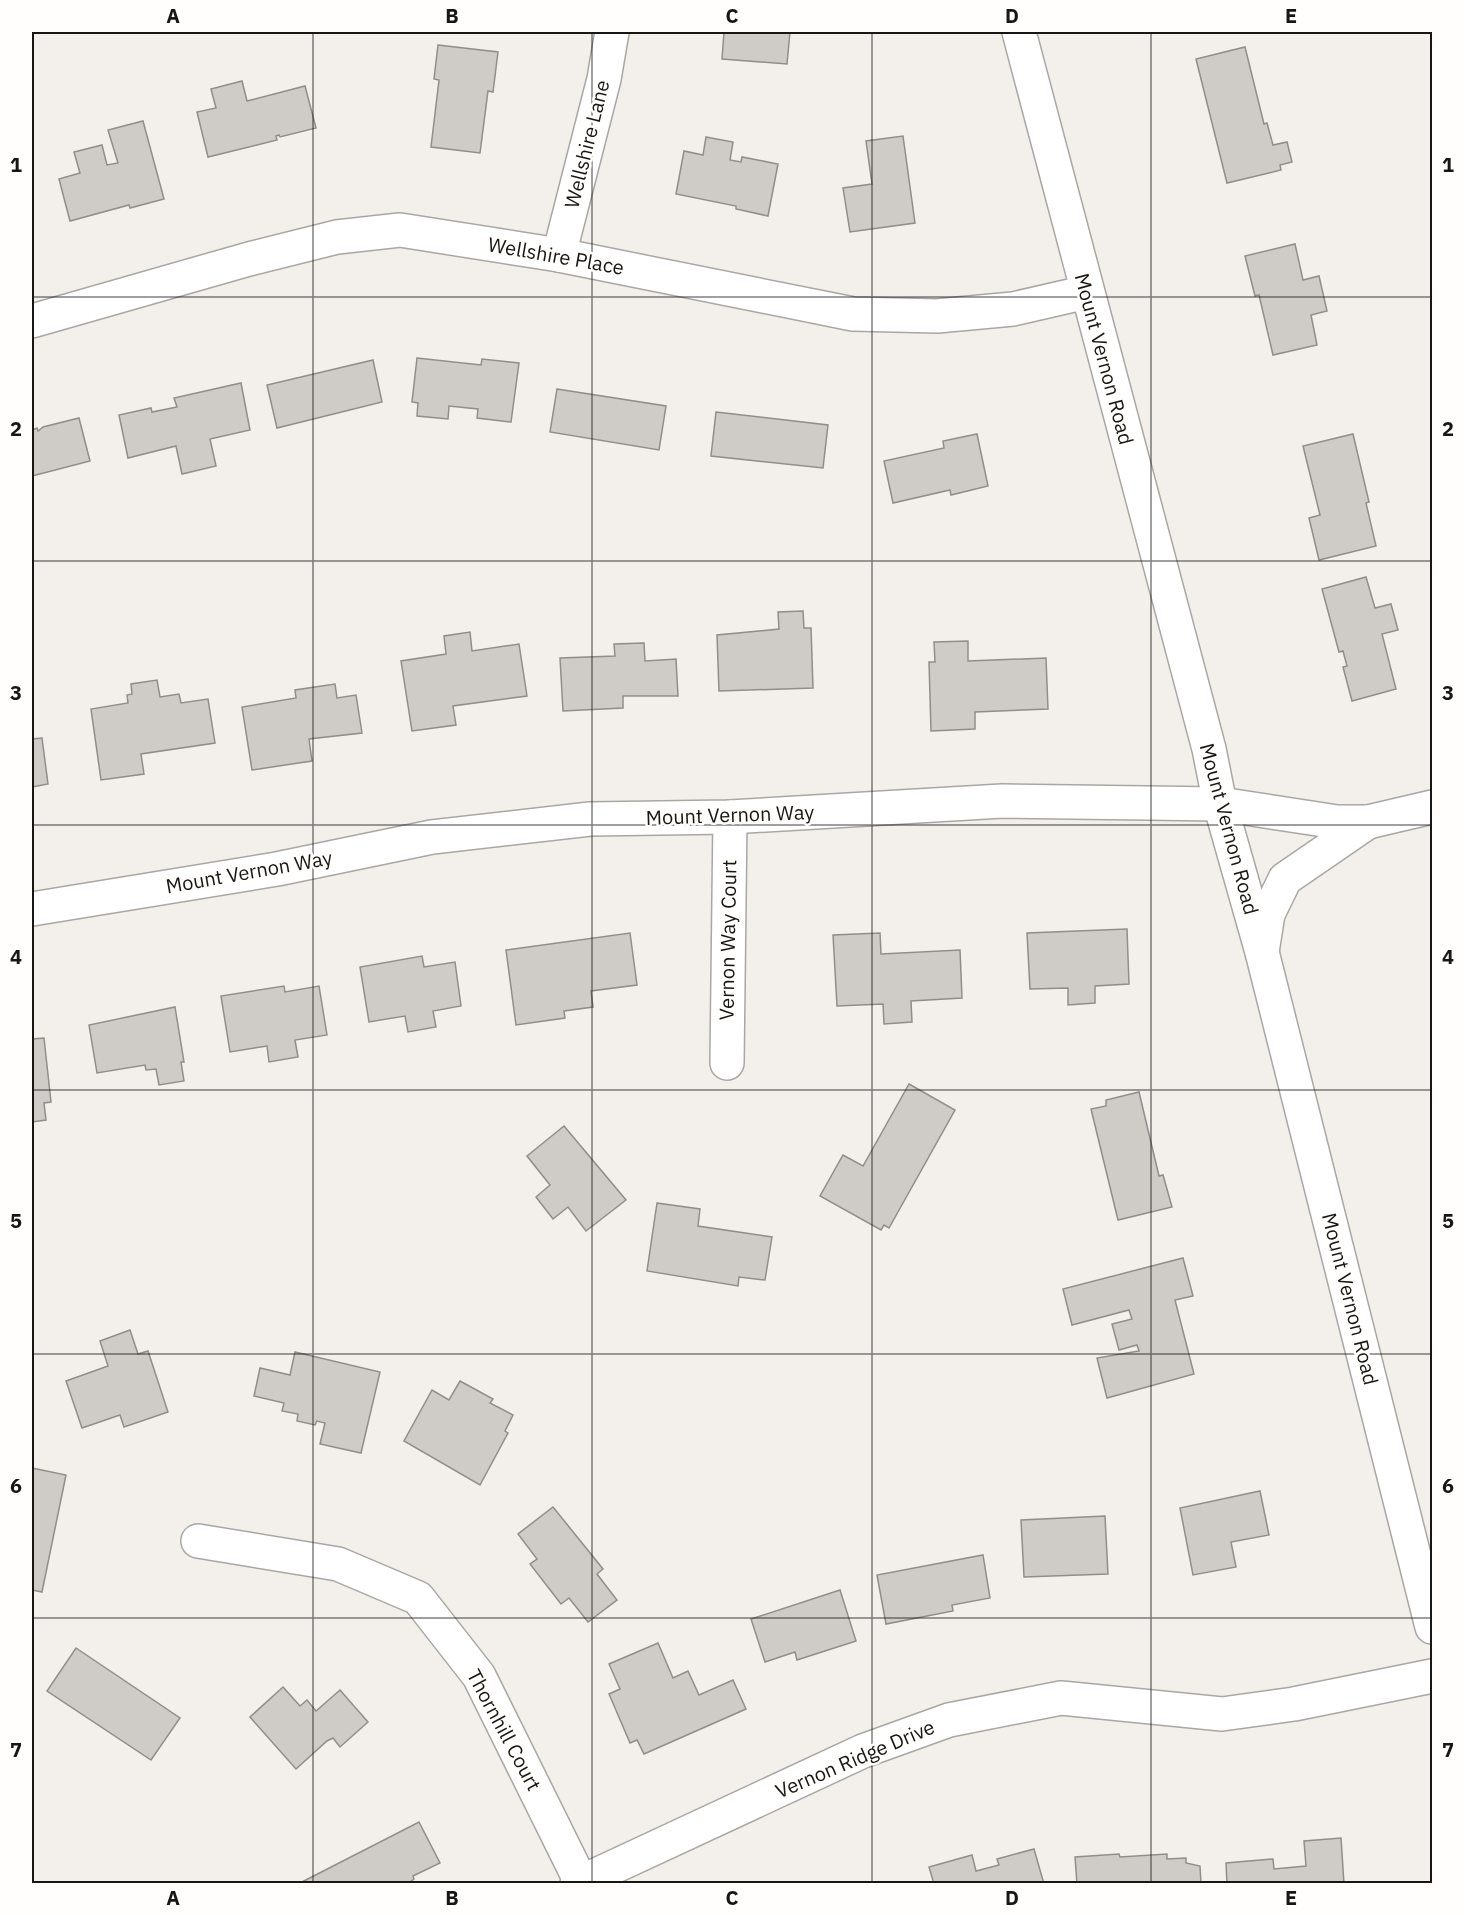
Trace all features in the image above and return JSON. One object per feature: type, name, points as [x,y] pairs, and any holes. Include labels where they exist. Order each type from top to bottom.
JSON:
[{"type":"street","name":"Wellshire Lane","points":[[559,255],[604,79],[612,32]]},
{"type":"street","name":"Mount Vernon Road","points":[[1019,32],[1209,749],[1220,804],[1262,952],[1432,1627]]},
{"type":"street","name":"Wellshire Place","points":[[32,321],[249,259],[337,237],[400,230],[559,255],[853,314],[937,316],[1013,309],[1087,292]]},
{"type":"street","name":"Mount Vernon Way","points":[[32,909],[276,869],[432,837],[590,819],[729,817],[1002,801],[1220,804],[1337,822],[1368,822],[1432,807]]},
{"type":"street","name":"Vernon Way Court","points":[[727,1063],[729,817]]},
{"type":"street","points":[[1262,952],[1268,914],[1285,879],[1368,822]]},
{"type":"street","name":"Thornhill Court","points":[[198,1541],[338,1564],[418,1598],[479,1676],[579,1882]]},
{"type":"street","name":"Vernon Ridge Drive","points":[[579,1882],[863,1751],[949,1720],[1060,1698],[1222,1714],[1294,1704],[1432,1676]]},
{"type":"building","points":[[724,32],[790,32],[787,64],[722,59]]},
{"type":"building","points":[[438,45],[498,52],[493,92],[488,91],[480,153],[431,147],[439,80],[434,79]]},
{"type":"building","points":[[1245,47],[1264,124],[1267,123],[1273,145],[1287,142],[1292,162],[1280,165],[1281,170],[1227,183],[1196,59]]},
{"type":"building","points":[[242,81],[247,101],[305,86],[316,128],[280,137],[279,135],[276,136],[277,140],[208,157],[197,112],[216,108],[211,89]]},
{"type":"building","points":[[143,121],[164,199],[130,208],[129,205],[70,221],[59,179],[80,173],[74,152],[102,145],[107,165],[118,163],[108,130]]},
{"type":"building","points":[[903,136],[915,223],[850,232],[843,188],[872,184],[866,141]]},
{"type":"building","points":[[706,137],[733,142],[730,160],[741,162],[742,157],[778,164],[768,216],[736,209],[736,206],[676,194],[684,151],[703,155]]},
{"type":"building","points":[[1295,244],[1303,280],[1319,276],[1327,311],[1311,315],[1317,345],[1273,355],[1259,295],[1255,296],[1245,256]]},
{"type":"building","points":[[417,358],[481,365],[482,359],[519,363],[511,422],[477,418],[478,409],[449,406],[448,419],[417,416],[418,403],[412,402]]},
{"type":"building","points":[[373,360],[382,402],[277,428],[267,385]]},
{"type":"building","points":[[241,383],[250,430],[210,439],[216,466],[182,474],[176,446],[128,458],[119,415],[151,408],[152,412],[177,407],[174,398]]},
{"type":"building","points":[[557,389],[666,406],[659,450],[550,432]]},
{"type":"building","points":[[716,412],[828,425],[823,468],[711,456]]},
{"type":"building","points":[[79,418],[90,461],[32,476],[32,430],[37,428],[38,431],[43,427]]},
{"type":"building","points":[[977,434],[988,486],[951,495],[950,490],[893,503],[884,461],[944,448],[943,441]]},
{"type":"building","points":[[1353,434],[1369,502],[1366,503],[1376,546],[1319,560],[1309,518],[1320,515],[1303,446]]},
{"type":"building","points":[[1366,577],[1375,608],[1391,604],[1398,630],[1382,634],[1396,689],[1352,701],[1343,667],[1347,666],[1343,651],[1339,652],[1322,589]]},
{"type":"building","points":[[803,611],[804,628],[811,628],[813,688],[719,691],[717,635],[779,629],[778,612]]},
{"type":"building","points":[[470,632],[472,651],[519,644],[527,696],[453,706],[456,725],[412,731],[401,661],[446,654],[444,636]]},
{"type":"building","points":[[968,641],[968,661],[1046,658],[1048,709],[975,712],[975,729],[931,731],[929,662],[935,662],[934,642]]},
{"type":"building","points":[[644,643],[645,661],[676,659],[678,696],[623,696],[623,708],[563,711],[560,658],[615,656],[614,644]]},
{"type":"building","points":[[157,680],[160,697],[179,694],[181,703],[208,699],[215,743],[141,754],[144,774],[101,780],[91,709],[128,703],[127,695],[132,694],[131,684]]},
{"type":"building","points":[[335,684],[337,698],[356,695],[362,733],[309,739],[312,761],[252,770],[242,707],[296,698],[295,690]]},
{"type":"building","points":[[42,738],[48,784],[32,787],[32,739]]},
{"type":"building","points":[[1127,929],[1129,984],[1095,986],[1095,1003],[1068,1005],[1068,988],[1030,989],[1027,933]]},
{"type":"building","points":[[630,933],[637,985],[591,991],[593,1007],[564,1011],[565,1018],[516,1025],[506,950]]},
{"type":"building","points":[[880,933],[881,954],[960,950],[962,998],[911,1001],[912,1022],[884,1024],[883,1004],[837,1006],[833,935]]},
{"type":"building","points":[[422,956],[424,967],[455,962],[461,1006],[433,1011],[436,1027],[408,1032],[405,1016],[369,1022],[360,967]]},
{"type":"building","points":[[284,986],[285,992],[319,986],[327,1035],[295,1040],[298,1057],[269,1062],[267,1046],[230,1052],[221,996]]},
{"type":"building","points":[[175,1007],[184,1062],[181,1062],[184,1081],[159,1085],[156,1069],[146,1070],[145,1065],[97,1073],[89,1025]]},
{"type":"building","points":[[44,1038],[51,1102],[44,1103],[46,1120],[32,1122],[32,1039]]},
{"type":"building","points":[[909,1084],[955,1110],[889,1228],[884,1225],[881,1230],[820,1196],[843,1155],[863,1166]]},
{"type":"building","points":[[1139,1092],[1159,1176],[1163,1175],[1172,1207],[1118,1220],[1091,1109],[1106,1106],[1106,1100]]},
{"type":"building","points":[[564,1126],[626,1200],[586,1231],[568,1207],[553,1219],[536,1197],[550,1185],[527,1156]]},
{"type":"building","points":[[657,1203],[700,1209],[698,1226],[772,1237],[765,1280],[739,1277],[738,1286],[647,1271]]},
{"type":"building","points":[[1183,1258],[1193,1296],[1175,1300],[1194,1374],[1107,1398],[1097,1358],[1139,1351],[1137,1345],[1119,1350],[1112,1324],[1132,1319],[1129,1310],[1072,1325],[1063,1289]]},
{"type":"building","points":[[130,1330],[138,1354],[148,1351],[168,1412],[124,1427],[120,1415],[82,1428],[66,1381],[108,1366],[100,1341]]},
{"type":"building","points":[[295,1352],[380,1372],[361,1453],[320,1444],[325,1423],[317,1421],[315,1425],[297,1421],[298,1414],[282,1411],[284,1403],[254,1396],[260,1368],[290,1375]]},
{"type":"building","points":[[460,1381],[493,1399],[490,1403],[513,1415],[505,1431],[508,1433],[480,1485],[404,1441],[432,1390],[449,1400]]},
{"type":"building","points":[[32,1468],[66,1475],[42,1592],[32,1590]]},
{"type":"building","points":[[1260,1491],[1269,1535],[1231,1542],[1236,1567],[1193,1575],[1180,1508]]},
{"type":"building","points":[[553,1507],[603,1569],[597,1574],[617,1600],[588,1622],[569,1598],[561,1604],[530,1564],[537,1559],[518,1534]]},
{"type":"building","points":[[1105,1516],[1108,1574],[1024,1577],[1021,1520]]},
{"type":"building","points":[[983,1555],[990,1598],[952,1605],[953,1611],[886,1624],[877,1575]]},
{"type":"building","points":[[840,1590],[856,1641],[797,1660],[795,1652],[765,1662],[751,1619]]},
{"type":"building","points":[[658,1643],[673,1678],[688,1671],[699,1695],[733,1680],[746,1709],[644,1754],[637,1740],[630,1743],[609,1694],[620,1689],[609,1664]]},
{"type":"building","points":[[76,1648],[180,1718],[151,1760],[47,1691]]},
{"type":"building","points":[[283,1687],[300,1706],[307,1700],[316,1711],[340,1690],[368,1722],[340,1747],[333,1738],[327,1741],[296,1769],[250,1717]]},
{"type":"building","points":[[419,1822],[440,1863],[413,1876],[414,1879],[407,1884],[298,1884]]},
{"type":"building","points":[[1341,1838],[1344,1884],[1227,1884],[1226,1863],[1273,1859],[1274,1869],[1306,1866],[1304,1841]]},
{"type":"building","points":[[1034,1849],[1044,1884],[934,1884],[929,1867],[972,1855],[976,1871],[999,1865],[997,1859]]},
{"type":"building","points":[[1119,1854],[1120,1857],[1167,1854],[1167,1859],[1186,1858],[1186,1863],[1200,1866],[1201,1884],[1077,1884],[1075,1857]]}]
